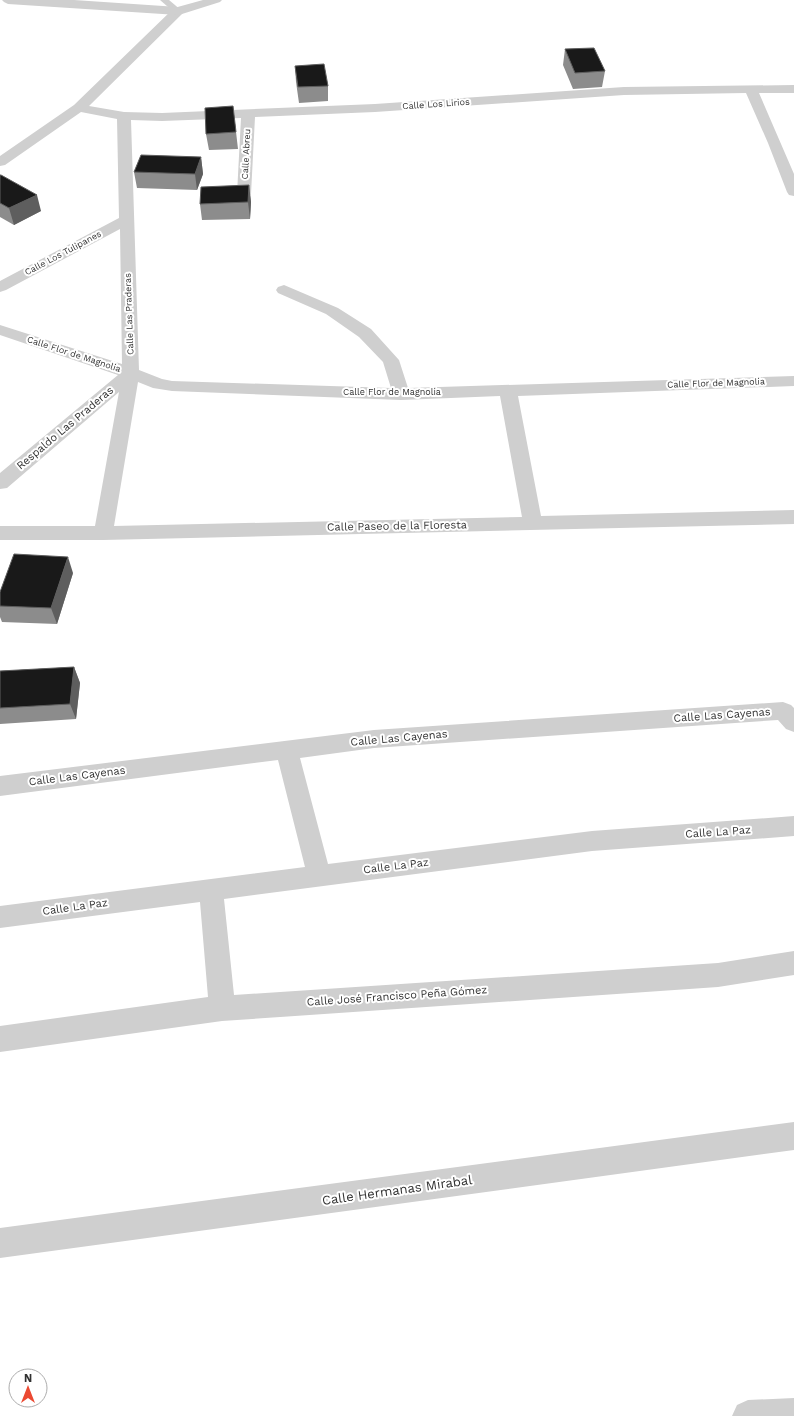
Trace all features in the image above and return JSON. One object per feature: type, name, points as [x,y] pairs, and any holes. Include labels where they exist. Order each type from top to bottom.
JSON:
[{"type":"street","points":[[8,0],[178,11],[216,0]]},
{"type":"street","points":[[0,162],[79,108],[178,11]]},
{"type":"street","points":[[750,89],[789,168],[794,192]]},
{"type":"street","name":"Calle Los Lirios","points":[[79,108],[124,116],[162,117],[376,108],[624,91],[794,89]]},
{"type":"street","name":"Calle Abreu","points":[[244,194],[248,114]]},
{"type":"street","name":"Calle Las Praderas","points":[[103,533],[131,373],[124,116]]},
{"type":"street","name":"Calle Los Tulipanes","points":[[0,286],[126,220]]},
{"type":"street","points":[[284,290],[332,311],[365,333],[391,360],[401,394]]},
{"type":"street","name":"Calle Flor de Magnolia","points":[[0,330],[131,373],[159,384],[172,386],[401,394],[794,381]]},
{"type":"street","name":"Respaldo Las Praderas","points":[[0,483],[131,373]]},
{"type":"street","points":[[508,390],[533,523]]},
{"type":"street","name":"Calle Paseo de la Floresta","points":[[0,533],[103,533],[794,517]]},
{"type":"street","name":"Calle Las Cayenas","points":[[0,786],[374,739],[783,711],[794,723]]},
{"type":"street","points":[[287,750],[319,875]]},
{"type":"street","name":"Calle La Paz","points":[[0,917],[592,841],[794,826]]},
{"type":"street","points":[[211,889],[222,1008]]},
{"type":"street","name":"Calle José Francisco Peña Gómez","points":[[0,1039],[222,1008],[718,975],[794,963]]},
{"type":"street","name":"Calle Hermanas Mirabal","points":[[0,1243],[794,1136]]},
{"type":"street","points":[[748,1416],[794,1414]]},
{"type":"lane","points":[[164,0],[178,11]]},
{"type":"building","points":[[594,48],[605,71],[575,73],[565,49]]},
{"type":"building","points":[[324,64],[328,86],[298,87],[295,66]]},
{"type":"building","points":[[233,106],[236,132],[206,134],[205,108]]},
{"type":"building","points":[[141,155],[201,157],[195,174],[134,172]]},
{"type":"building","points":[[0,175],[37,195],[9,208],[0,203]]},
{"type":"building","points":[[249,185],[248,202],[200,204],[201,187]]},
{"type":"building","points":[[14,554],[68,557],[51,608],[0,606],[0,592]]},
{"type":"building","points":[[74,667],[70,704],[0,708],[0,671]]}]
